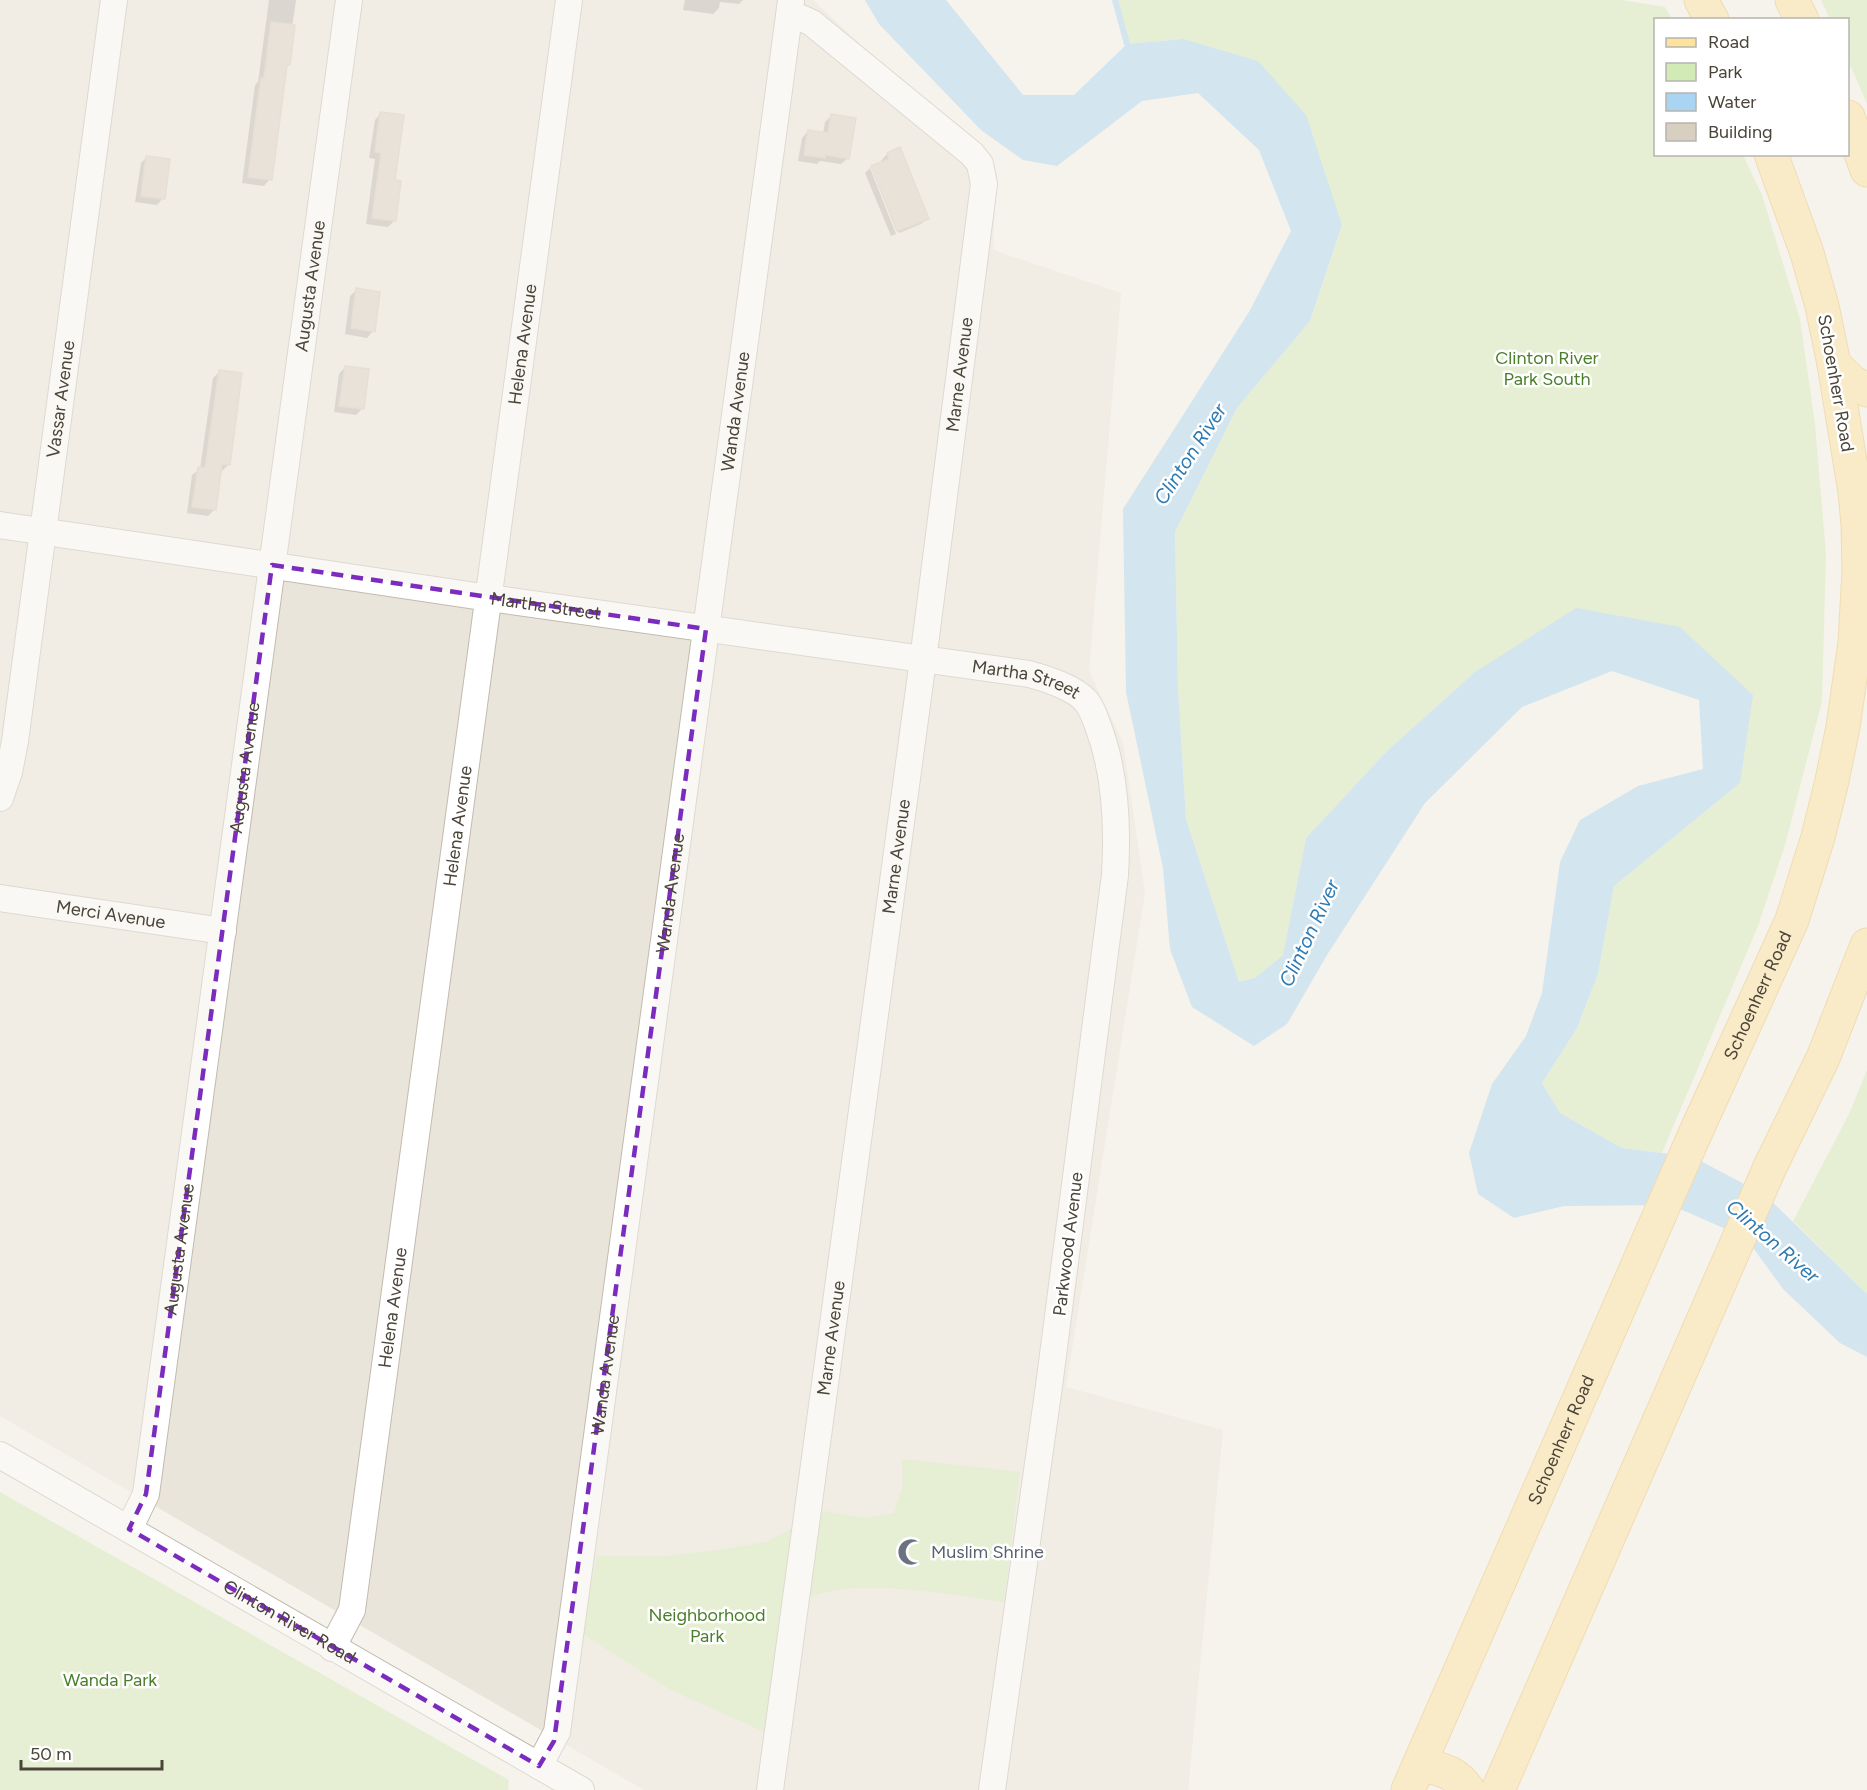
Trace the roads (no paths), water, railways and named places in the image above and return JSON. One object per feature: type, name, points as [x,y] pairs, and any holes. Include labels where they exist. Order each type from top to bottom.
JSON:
[{"type":"main road","points":[[1701,0],[1711,18]]},
{"type":"main road","points":[[1792,0],[1801,18]]},
{"type":"main road","points":[[1849,120],[1867,170]]},
{"type":"main road","name":"Schoenherr Road","points":[[1413,1778],[1695,1134],[1792,920],[1818,837],[1843,727],[1855,643],[1859,571],[1855,492],[1822,306],[1807,253],[1772,156]]},
{"type":"main road","points":[[1834,364],[1852,382],[1867,390]]},
{"type":"main road","points":[[1498,1790],[1707,1316],[1770,1167],[1823,1058],[1867,945]]},
{"type":"main road","points":[[1413,1778],[1444,1770],[1456,1776],[1468,1790]]},
{"type":"street","name":"Vassar Avenue","points":[[0,798],[9,772],[15,741],[114,0]]},
{"type":"street","name":"Augusta Avenue","points":[[129,1529],[146,1494],[348,0]]},
{"type":"street","name":"Helena Avenue","points":[[332,1648],[352,1610],[569,0]]},
{"type":"street","name":"Wanda Avenue","points":[[539,1766],[557,1732],[790,8]]},
{"type":"street","name":"Marne Avenue","points":[[770,1790],[984,194],[980,164],[972,154],[812,23],[801,18],[790,8]]},
{"type":"street","name":"Martha Street","points":[[0,525],[489,598],[1029,674],[1065,688],[1086,701]]},
{"type":"street","name":"Parkwood Avenue","points":[[992,1790],[1049,1386],[1115,875],[1117,843],[1114,797],[1107,754],[1098,726],[1086,701]]},
{"type":"street","name":"Merci Avenue","points":[[0,898],[223,931]]},
{"type":"street","name":"Clinton River Road","points":[[0,1455],[581,1790]]},
{"type":"water","name":"Clinton River","points":[[865,0],[946,0],[1023,95],[1074,95],[1127,44],[1183,39],[1258,61],[1306,115],[1342,225],[1310,321],[1237,408],[1175,532],[1178,688],[1186,819],[1239,982],[1255,978],[1283,955],[1306,838],[1388,750],[1475,672],[1576,608],[1680,627],[1753,695],[1740,783],[1614,886],[1598,974],[1577,1028],[1542,1083],[1560,1113],[1622,1148],[1693,1157],[1765,1195],[1867,1294],[1867,1357],[1840,1343],[1783,1289],[1746,1238],[1671,1205],[1564,1206],[1514,1218],[1478,1194],[1469,1153],[1492,1084],[1526,1036],[1542,993],[1560,862],[1580,820],[1638,786],[1703,769],[1699,700],[1612,671],[1522,707],[1425,803],[1327,955],[1287,1024],[1254,1046],[1192,1007],[1170,949],[1163,868],[1126,692],[1123,509],[1249,312],[1291,231],[1259,150],[1198,93],[1142,101],[1057,166],[1023,160],[981,130],[879,24]]},
{"type":"waterway","points":[[1115,0],[1127,44],[1131,49]]},
{"type":"place","name":"Muslim Shrine","points":[[911,1552]]},
{"type":"park label","name":"Clinton River Park South","points":[[1547,368]]},
{"type":"park label","name":"Neighborhood Park","points":[[707,1625]]},
{"type":"park label","name":"Wanda Park","points":[[110,1680]]}]
